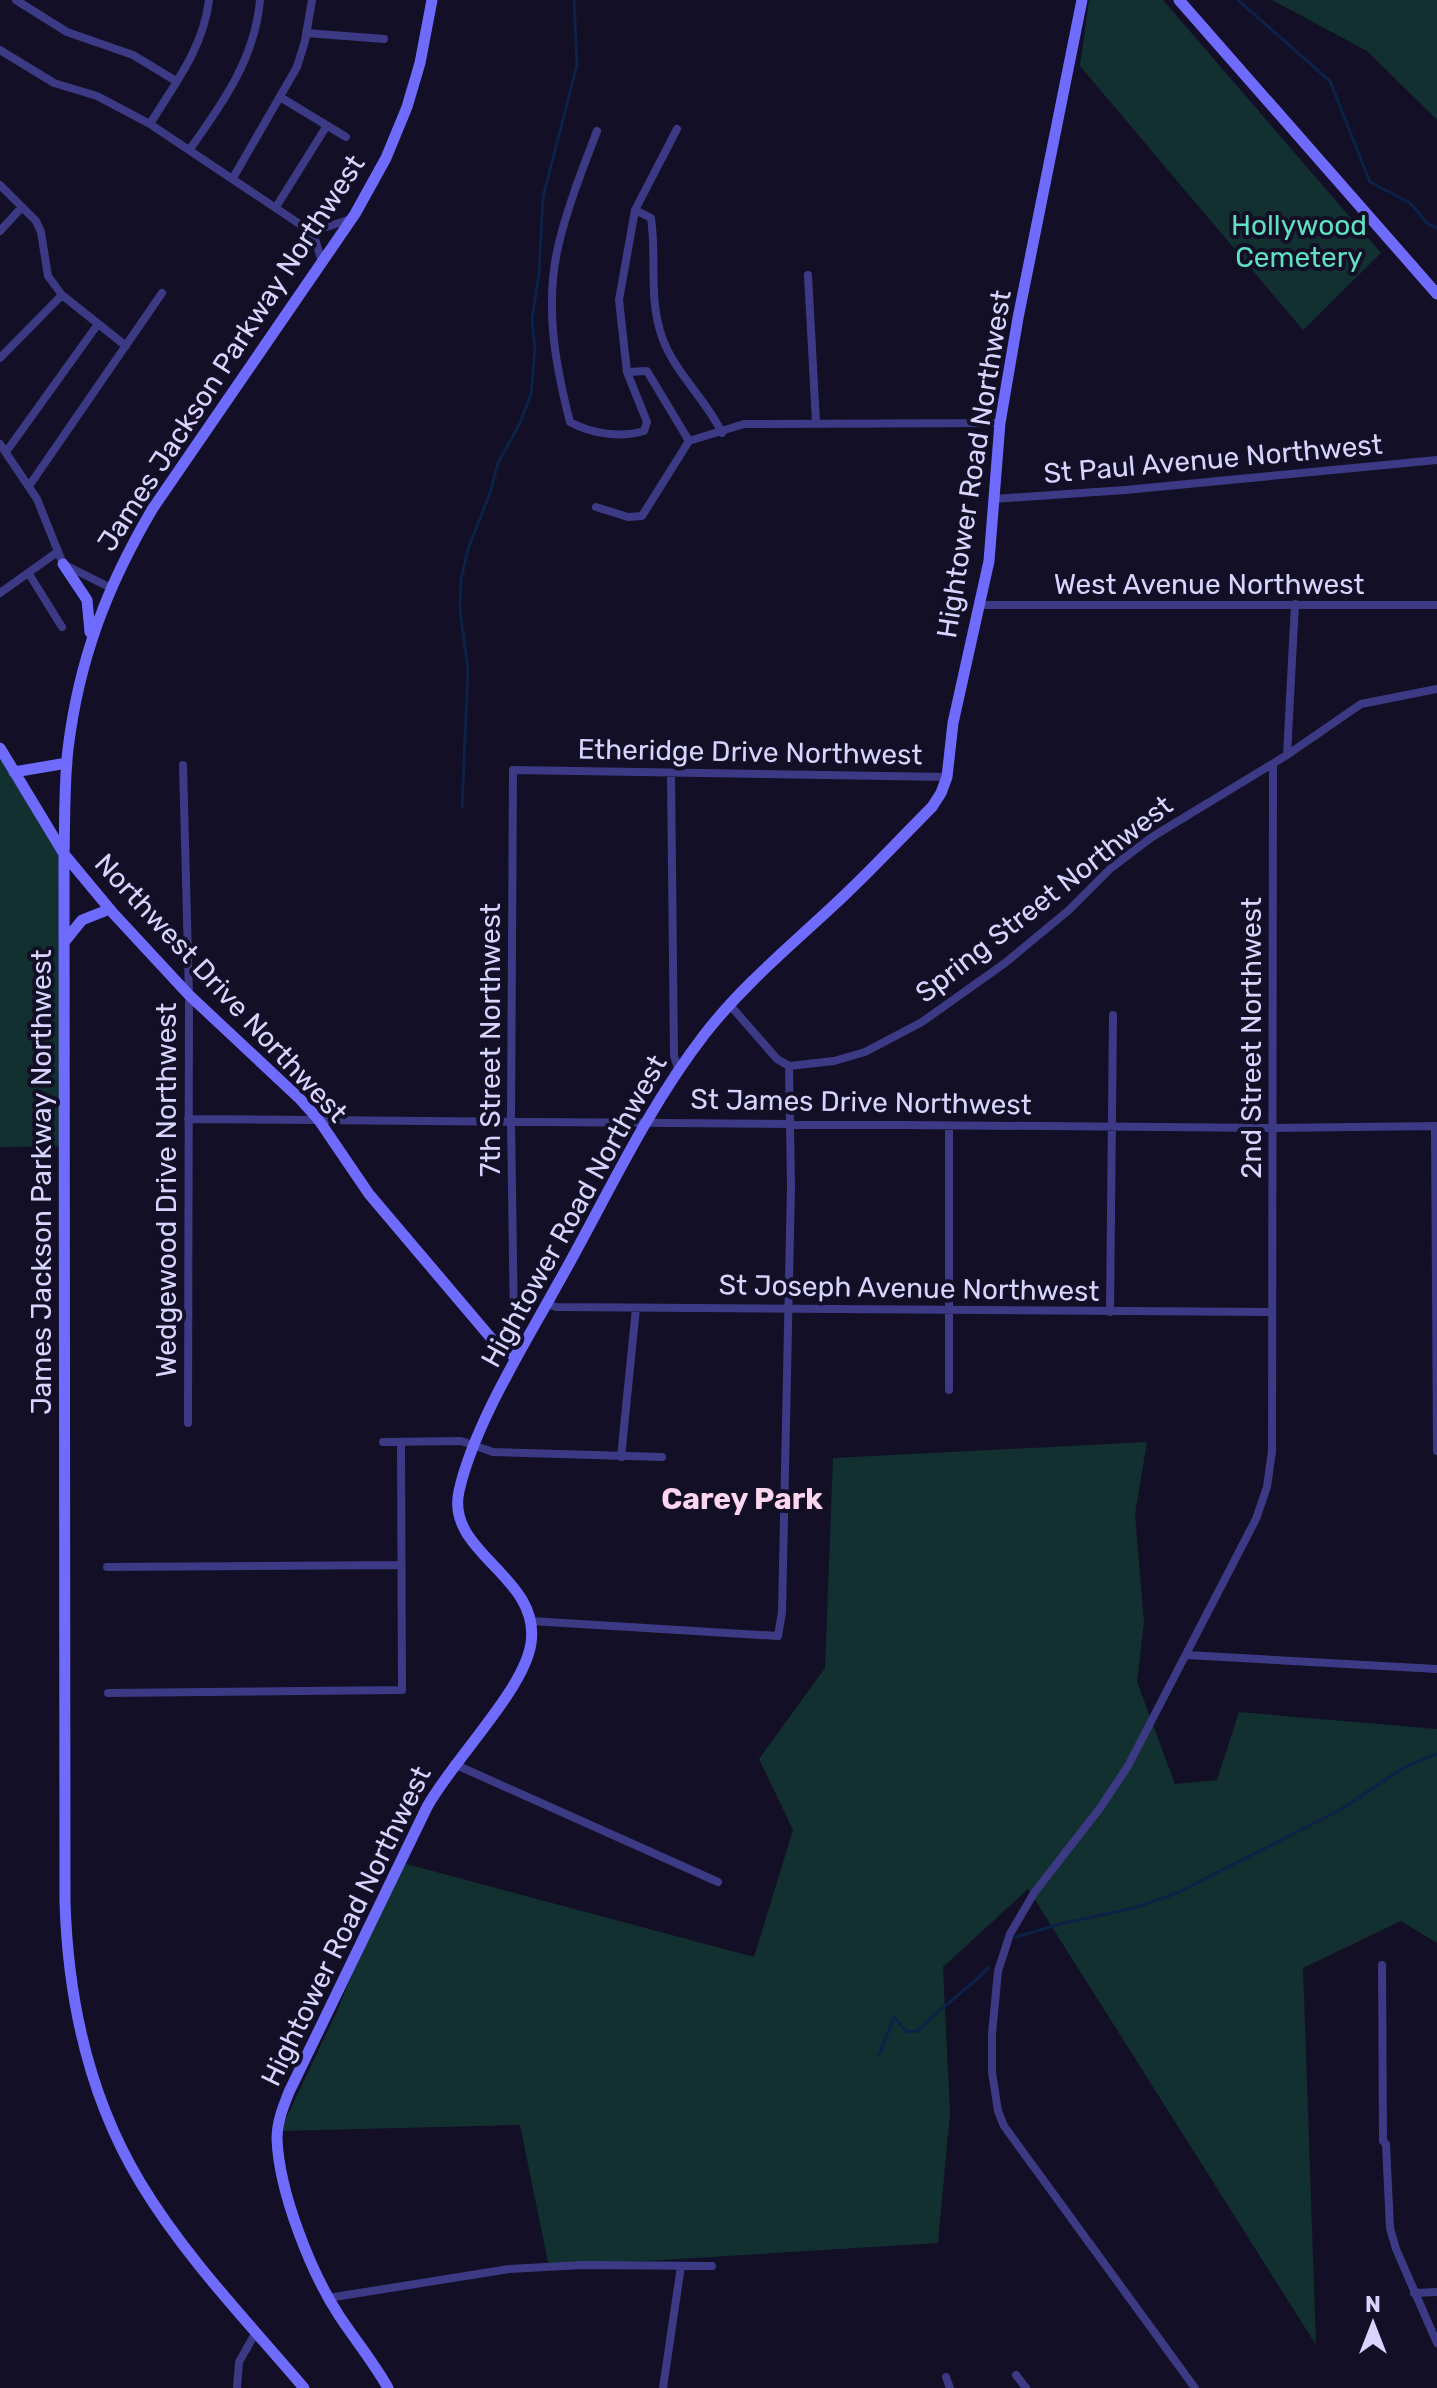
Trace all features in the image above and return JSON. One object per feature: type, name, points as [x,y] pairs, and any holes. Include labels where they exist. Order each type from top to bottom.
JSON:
[{"type":"street","points":[[16,0],[67,32],[133,55],[176,81]]},
{"type":"street","points":[[150,124],[197,48],[209,0]]},
{"type":"street","points":[[190,149],[221,105],[249,55],[260,0]]},
{"type":"street","points":[[233,178],[297,67],[312,0]]},
{"type":"street","name":"James Jackson Parkway Northwest","points":[[304,2388],[161,2213],[122,2149],[107,2116],[84,2048],[70,1978],[65,1902],[64,854],[67,763],[75,700],[90,642],[126,555],[153,508],[351,219],[386,158],[407,107],[420,63],[432,0]]},
{"type":"street","name":"Hightower Road Northwest","points":[[388,2388],[328,2298],[310,2261],[288,2195],[279,2153],[278,2122],[289,2092],[427,1807],[454,1764],[515,1682],[531,1644],[531,1621],[524,1601],[507,1577],[473,1543],[461,1522],[458,1494],[474,1444],[516,1358],[646,1122],[679,1071],[729,1004],[770,962],[835,905],[932,807],[941,793],[947,777],[953,723],[989,561],[1000,423],[1018,318],[1082,0]]},
{"type":"street","points":[[1179,0],[1437,294]]},
{"type":"street","points":[[306,33],[384,39]]},
{"type":"street","points":[[0,50],[54,83],[97,96],[190,149],[307,229],[315,239],[322,262]]},
{"type":"street","points":[[280,97],[346,137]]},
{"type":"street","name":"James Jackson Parkway Northwest","points":[[276,207],[326,127]]},
{"type":"street","points":[[597,131],[558,244],[552,330],[570,422],[583,429],[620,435],[644,431],[647,422],[627,372],[619,300],[635,210],[677,129]]},
{"type":"street","points":[[0,185],[36,221],[41,232],[48,276],[62,295],[126,346]]},
{"type":"street","points":[[0,231],[22,207]]},
{"type":"street","points":[[635,210],[651,218],[653,293],[662,337],[684,375],[715,417],[722,433]]},
{"type":"street","points":[[307,229],[320,229],[351,219]]},
{"type":"street","points":[[808,275],[816,422]]},
{"type":"street","points":[[29,486],[162,293]]},
{"type":"street","points":[[0,358],[62,295]]},
{"type":"street","points":[[6,452],[98,324]]},
{"type":"street","points":[[627,372],[647,371],[689,441]]},
{"type":"street","points":[[596,507],[628,517],[642,516],[689,441],[744,424],[1000,423]]},
{"type":"street","points":[[0,444],[37,499],[60,559],[87,600],[90,642]]},
{"type":"street","name":"St Paul Avenue Northwest","points":[[993,499],[1094,493],[1437,460]]},
{"type":"street","points":[[60,559],[111,588]]},
{"type":"street","points":[[0,593],[60,559]]},
{"type":"street","points":[[29,574],[62,627]]},
{"type":"street","points":[[1287,755],[1295,604]]},
{"type":"street","name":"West Avenue Northwest","points":[[981,605],[1437,605]]},
{"type":"street","name":"Spring Street Northwest","points":[[789,1066],[822,1063],[865,1052],[922,1022],[1005,963],[1069,910],[1111,868],[1152,837],[1273,764],[1361,704],[1437,689]]},
{"type":"street","name":"Northwest Drive Northwest","points":[[0,748],[64,854],[110,909],[189,995],[318,1119],[369,1194],[491,1338],[516,1358]]},
{"type":"street","points":[[14,772],[67,763]]},
{"type":"street","name":"2nd Street Northwest","points":[[1195,2388],[1008,2133],[998,2111],[992,2072],[992,2034],[998,1971],[1010,1934],[1034,1893],[1100,1808],[1128,1766],[1256,1519],[1267,1487],[1272,1451],[1273,764]]},
{"type":"street","name":"Wedgewood Drive Northwest","points":[[183,765],[189,995],[188,1423]]},
{"type":"street","name":"7th Street Northwest","points":[[523,1347],[514,1328],[511,1120],[513,770],[552,771]]},
{"type":"street","name":"Etheridge Drive Northwest","points":[[552,771],[947,777]]},
{"type":"street","points":[[671,773],[674,1056],[679,1071]]},
{"type":"street","points":[[64,942],[82,920],[110,909]]},
{"type":"street","points":[[531,1621],[778,1636],[782,1612],[791,1186],[789,1066],[777,1059],[729,1004]]},
{"type":"street","points":[[1110,1312],[1113,1015]]},
{"type":"street","name":"St James Drive Northwest","points":[[188,1119],[1272,1128],[1436,1126]]},
{"type":"street","points":[[949,1126],[949,1390]]},
{"type":"street","points":[[1436,1126],[1437,1451]]},
{"type":"street","name":"St Joseph Avenue Northwest","points":[[547,1304],[556,1307],[636,1308],[1272,1312]]},
{"type":"street","points":[[621,1457],[636,1308]]},
{"type":"street","points":[[383,1442],[461,1441],[493,1452],[662,1457]]},
{"type":"street","points":[[108,1693],[402,1690],[401,1442]]},
{"type":"street","points":[[107,1567],[401,1565]]},
{"type":"street","points":[[1187,1655],[1437,1669]]},
{"type":"street","points":[[454,1764],[718,1882]]},
{"type":"street","points":[[1382,1965],[1383,2141],[1386,2144],[1390,2228],[1437,2343]]},
{"type":"street","points":[[328,2298],[509,2269],[583,2265],[712,2266]]},
{"type":"street","points":[[663,2388],[681,2266]]},
{"type":"street","points":[[1414,2293],[1437,2292]]},
{"type":"street","points":[[237,2388],[239,2362],[256,2332]]},
{"type":"street","points":[[1016,2375],[1026,2388]]},
{"type":"street","points":[[946,2377],[950,2388]]},
{"type":"green space","name":"Hollywood Cemetery","points":[[1089,0],[1163,0],[1381,253],[1303,330],[1080,66]]},
{"type":"green space","points":[[1272,0],[1437,0],[1437,120],[1367,51]]},
{"type":"green space","points":[[0,750],[62,852],[69,1146],[0,1147]]},
{"type":"green space","points":[[1147,1442],[1135,1514],[1144,1623],[1137,1682],[1175,1784],[1217,1780],[1239,1712],[1437,1729],[1437,1943],[1401,1921],[1303,1968],[1316,2345],[1028,1889],[943,1967],[950,2113],[938,2243],[549,2267],[520,2125],[280,2131],[337,2011],[399,1862],[754,1957],[793,1830],[759,1759],[825,1668],[833,1458]]},
{"type":"waterway","points":[[462,807],[468,670],[460,610],[461,579],[468,549],[498,463],[520,423],[531,394],[535,349],[532,319],[539,274],[543,197],[577,65],[574,0]]},
{"type":"waterway","points":[[1238,0],[1330,81],[1370,182],[1410,203],[1428,224],[1437,228]]},
{"type":"waterway","points":[[1016,1937],[1134,1908],[1177,1893],[1340,1810],[1403,1768],[1437,1754]]},
{"type":"waterway","points":[[879,2055],[894,2017],[907,2032],[918,2031],[989,1967]]},
{"type":"district","name":"Carey Park","points":[[742,1499]]}]
